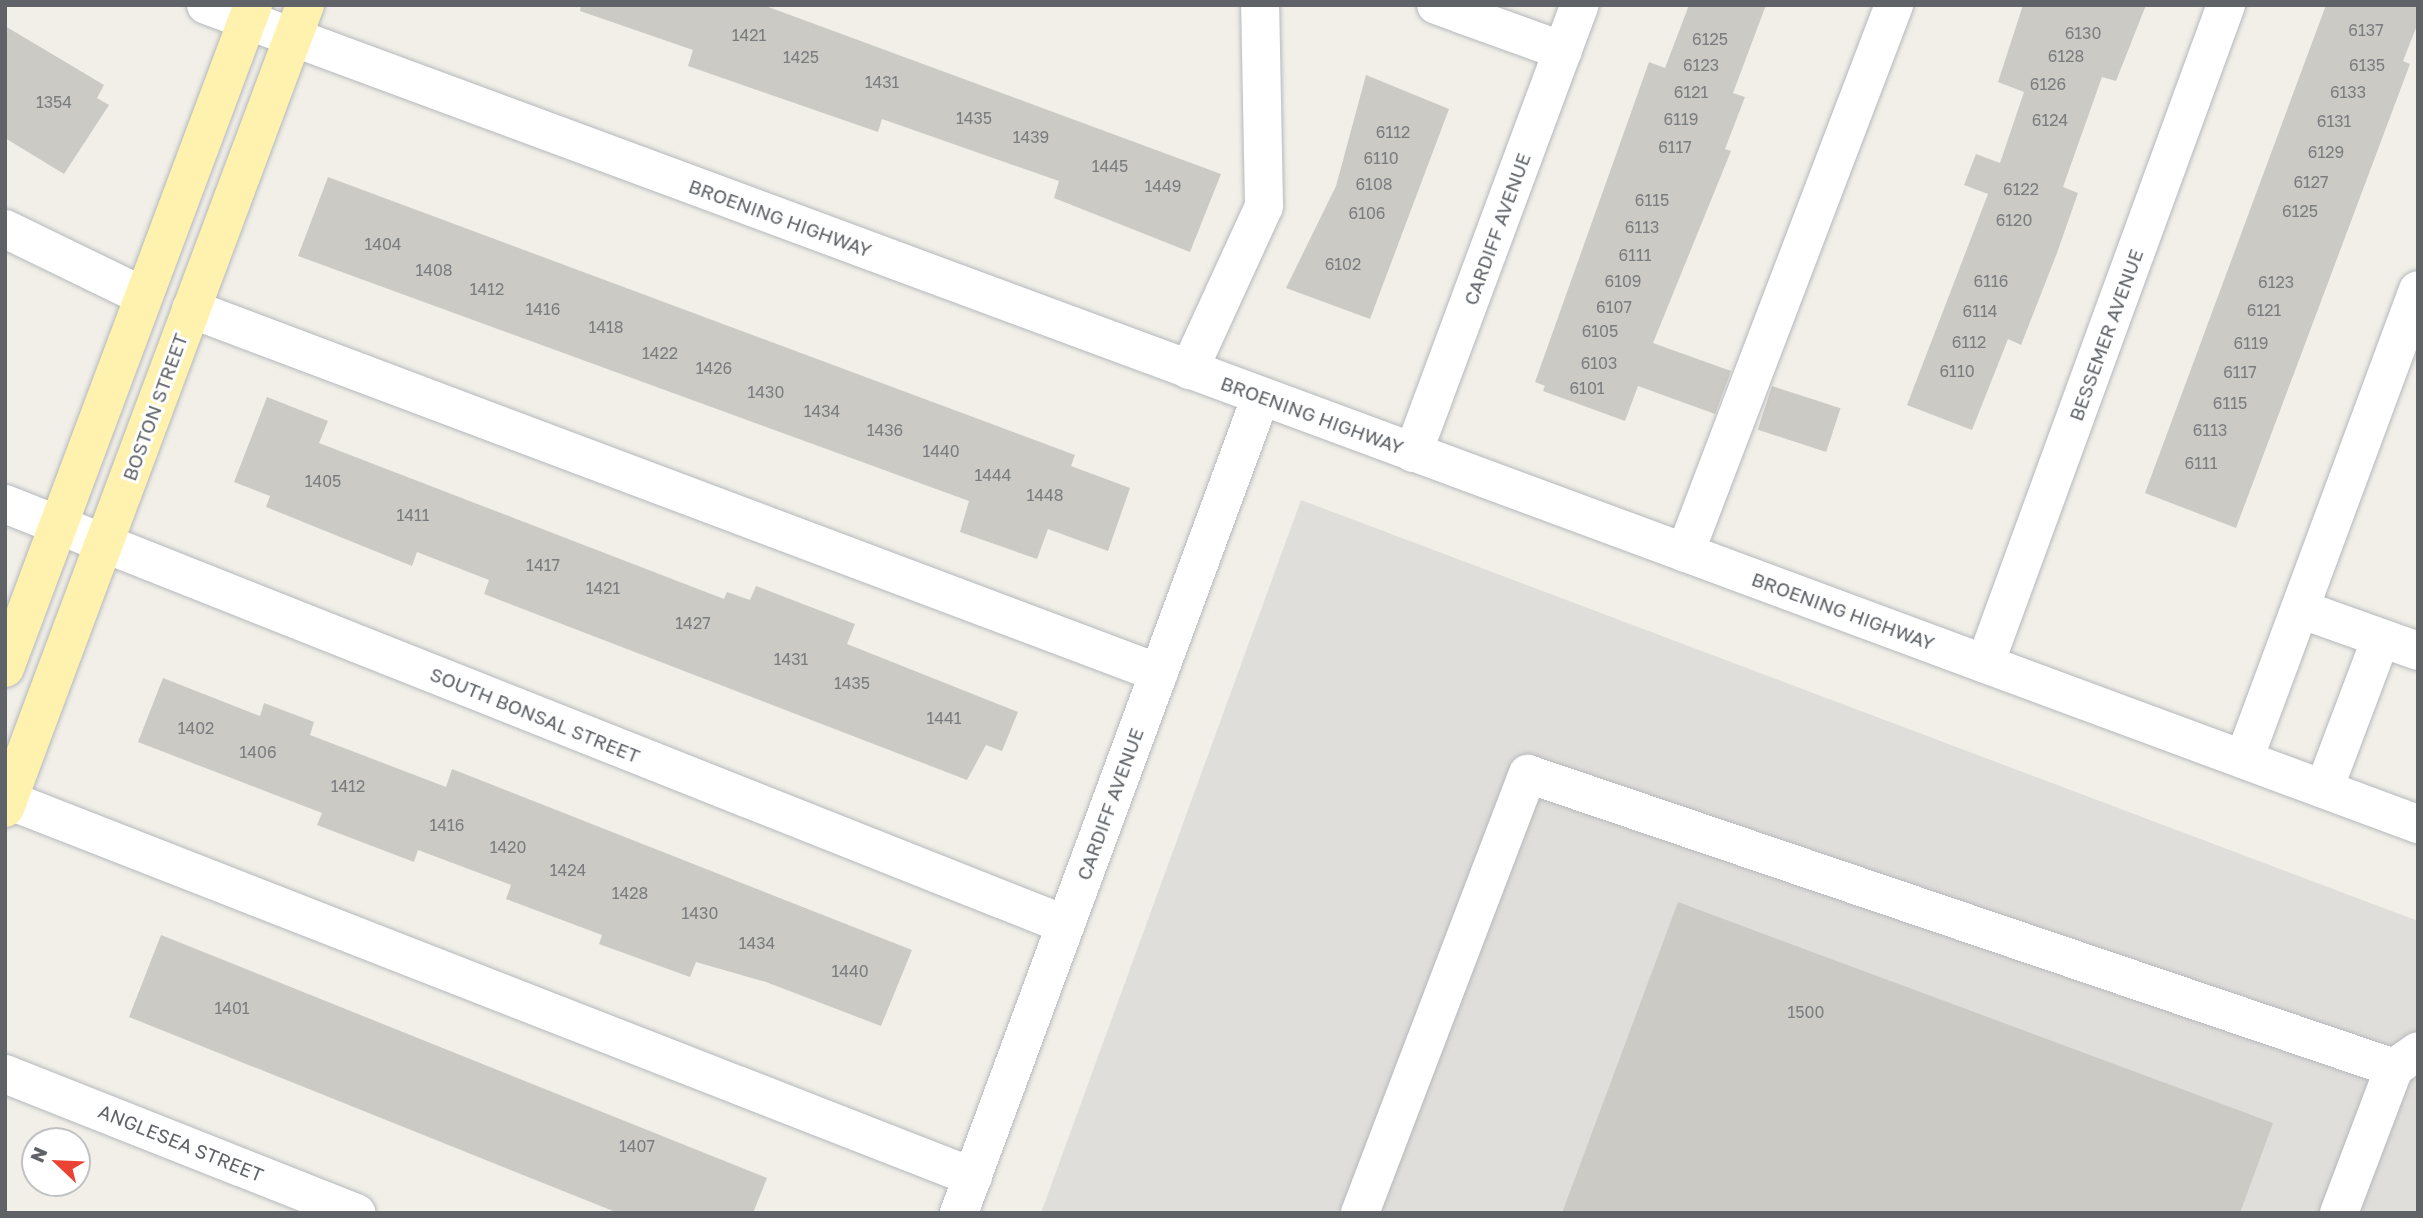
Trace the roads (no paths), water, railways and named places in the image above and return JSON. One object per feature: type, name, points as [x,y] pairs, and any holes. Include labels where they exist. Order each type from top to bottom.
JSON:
[{"type":"main road","points":[[5,668],[60,527],[143,296],[250,13]]},
{"type":"main road","name":"BOSTON STREET","points":[[7,804],[299,22]]},
{"type":"street","name":"BROENING HIGHWAY","points":[[206,5],[299,22],[1189,370],[2418,824]]},
{"type":"street","points":[[1436,5],[1563,51]]},
{"type":"street","name":"CARDIFF AVENUE","points":[[1413,453],[1580,5]]},
{"type":"street","points":[[1685,553],[1894,5]]},
{"type":"street","name":"BESSEMER AVENUE","points":[[1985,664],[2226,5]]},
{"type":"street","points":[[1189,370],[1264,206],[1251,8]]},
{"type":"street","points":[[5,229],[143,296]]},
{"type":"street","points":[[2244,759],[2418,290]]},
{"type":"street","points":[[191,309],[1159,673]]},
{"type":"street","name":"CARDIFF AVENUE","points":[[960,1213],[1261,396]]},
{"type":"street","name":"SOUTH BONSAL STREET","points":[[5,504],[1066,925]]},
{"type":"street","points":[[2300,609],[2418,651]]},
{"type":"street","points":[[2324,789],[2381,638]]},
{"type":"street","points":[[1360,1213],[1528,774],[2406,1060],[2339,1213]]},
{"type":"street","points":[[7,804],[973,1177]]},
{"type":"street","name":"ANGLESEA STREET","points":[[5,1074],[356,1213]]}]
